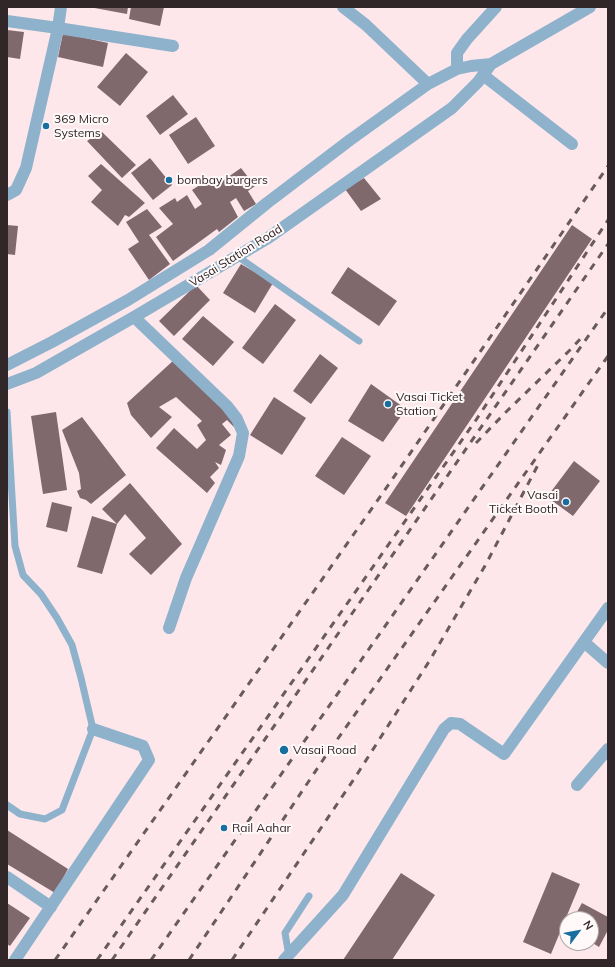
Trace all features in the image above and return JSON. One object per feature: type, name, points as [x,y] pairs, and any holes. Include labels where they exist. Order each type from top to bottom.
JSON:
[{"type":"street","points":[[7,195],[16,190],[26,168],[58,28],[61,7]]},
{"type":"street","points":[[343,7],[366,25],[428,84]]},
{"type":"street","points":[[7,365],[128,300],[209,250],[280,193],[428,84],[457,70],[471,66],[491,64],[590,7]]},
{"type":"street","points":[[457,70],[457,53],[494,8]]},
{"type":"street","points":[[7,21],[173,46]]},
{"type":"street","name":"Vasai Station Road","points":[[7,384],[36,373],[268,238],[452,108],[478,82],[491,64]]},
{"type":"street","points":[[483,75],[572,144]]},
{"type":"street","points":[[134,317],[227,406],[237,419],[243,433],[239,456],[186,578],[169,628]]},
{"type":"street","points":[[287,958],[343,895],[444,729],[452,722],[460,724],[504,754],[608,608]]},
{"type":"street","points":[[584,642],[608,663]]},
{"type":"street","points":[[15,960],[149,760],[144,746],[93,729]]},
{"type":"street","points":[[577,785],[608,749]]},
{"type":"street","points":[[7,877],[51,907]]},
{"type":"lane","points":[[237,256],[359,341]]},
{"type":"lane","points":[[7,412],[15,546],[23,575],[41,594],[57,618],[72,645],[93,729],[62,810],[45,819],[20,814],[7,805]]},
{"type":"lane","points":[[287,958],[284,933],[309,896]]},
{"type":"building","points":[[89,7],[128,7],[127,14]]},
{"type":"building","points":[[131,7],[164,7],[160,26],[129,19]]},
{"type":"building","points":[[7,30],[24,32],[20,59],[7,57]]},
{"type":"building","points":[[63,33],[108,43],[103,67],[58,57]]},
{"type":"building","points":[[126,53],[148,72],[120,106],[97,87]]},
{"type":"building","points":[[173,95],[188,114],[160,135],[146,116]]},
{"type":"building","points":[[196,117],[215,146],[188,164],[169,135]]},
{"type":"building","points":[[101,131],[136,165],[122,178],[87,141]]},
{"type":"building","points":[[150,158],[172,185],[153,200],[131,173]]},
{"type":"building","points":[[101,164],[145,203],[129,217],[125,215],[118,226],[91,202],[102,190],[88,176]]},
{"type":"building","points":[[241,168],[255,186],[248,191],[256,204],[244,211],[236,198],[230,202],[238,217],[219,232],[217,229],[173,261],[156,237],[173,224],[159,208],[175,198],[177,202],[187,195],[195,209],[202,204],[192,190],[212,177],[218,184]]},
{"type":"building","points":[[364,178],[381,199],[361,211],[345,189]]},
{"type":"building","points":[[147,209],[162,227],[149,235],[170,264],[149,280],[128,249],[139,242],[126,222]]},
{"type":"building","points":[[7,225],[18,226],[15,255],[7,254]]},
{"type":"building","points":[[572,225],[592,239],[406,516],[385,503]]},
{"type":"building","points":[[241,264],[273,283],[255,313],[223,293]]},
{"type":"building","points":[[348,267],[397,301],[379,326],[331,293]]},
{"type":"building","points":[[196,285],[210,300],[174,336],[159,321]]},
{"type":"building","points":[[275,304],[296,320],[263,364],[242,348]]},
{"type":"building","points":[[203,316],[234,342],[213,366],[182,339]]},
{"type":"building","points":[[320,354],[338,368],[311,404],[293,391]]},
{"type":"building","points":[[175,359],[237,419],[234,427],[227,420],[222,424],[231,435],[219,445],[226,450],[221,465],[215,462],[219,468],[210,477],[215,483],[207,493],[156,448],[174,428],[197,449],[206,440],[197,425],[202,421],[176,397],[159,407],[172,417],[151,438],[131,415],[127,403]]},
{"type":"building","points":[[371,384],[406,409],[383,442],[348,421]]},
{"type":"building","points":[[274,397],[306,418],[282,455],[250,435]]},
{"type":"building","points":[[56,412],[67,490],[43,494],[31,416]]},
{"type":"building","points":[[82,417],[126,475],[91,504],[80,498],[77,491],[81,489],[79,473],[62,430]]},
{"type":"building","points":[[342,437],[371,456],[344,495],[315,476]]},
{"type":"building","points":[[574,461],[600,481],[573,516],[547,497]]},
{"type":"building","points":[[130,483],[182,544],[151,575],[129,554],[146,538],[125,514],[117,524],[102,509]]},
{"type":"building","points":[[52,502],[72,507],[67,532],[46,527]]},
{"type":"building","points":[[92,516],[117,524],[102,574],[77,567]]},
{"type":"building","points":[[7,830],[68,869],[55,893],[7,864]]},
{"type":"building","points":[[552,872],[580,884],[569,911],[559,911],[559,935],[551,954],[523,942]]},
{"type":"building","points":[[401,873],[435,895],[392,960],[343,960]]},
{"type":"building","points":[[7,903],[30,918],[10,946],[7,944]]},
{"type":"building","points":[[582,903],[597,911],[578,911]]},
{"type":"building","points":[[599,912],[608,917],[608,930],[599,947]]},
{"type":"railway","points":[[55,960],[389,484],[608,166]]},
{"type":"railway","points":[[97,960],[476,420],[608,220]]},
{"type":"railway","points":[[112,960],[608,244]]},
{"type":"railway","points":[[151,960],[608,308]]},
{"type":"railway","points":[[476,443],[582,337]]},
{"type":"railway","points":[[189,960],[327,754],[608,356]]},
{"type":"railway","points":[[232,960],[356,776],[430,660],[486,564],[539,463]]},
{"type":"place","name":"369 Micro Systems","points":[[46,126]]},
{"type":"place","name":"bombay burgers","points":[[169,180]]},
{"type":"place","name":"Vasai Ticket Station","points":[[388,404]]},
{"type":"place","name":"Vasai Ticket Booth","points":[[566,502]]},
{"type":"place","name":"Vasai Road","points":[[284,750]]},
{"type":"place","name":"Rail Aahar","points":[[224,828]]}]
